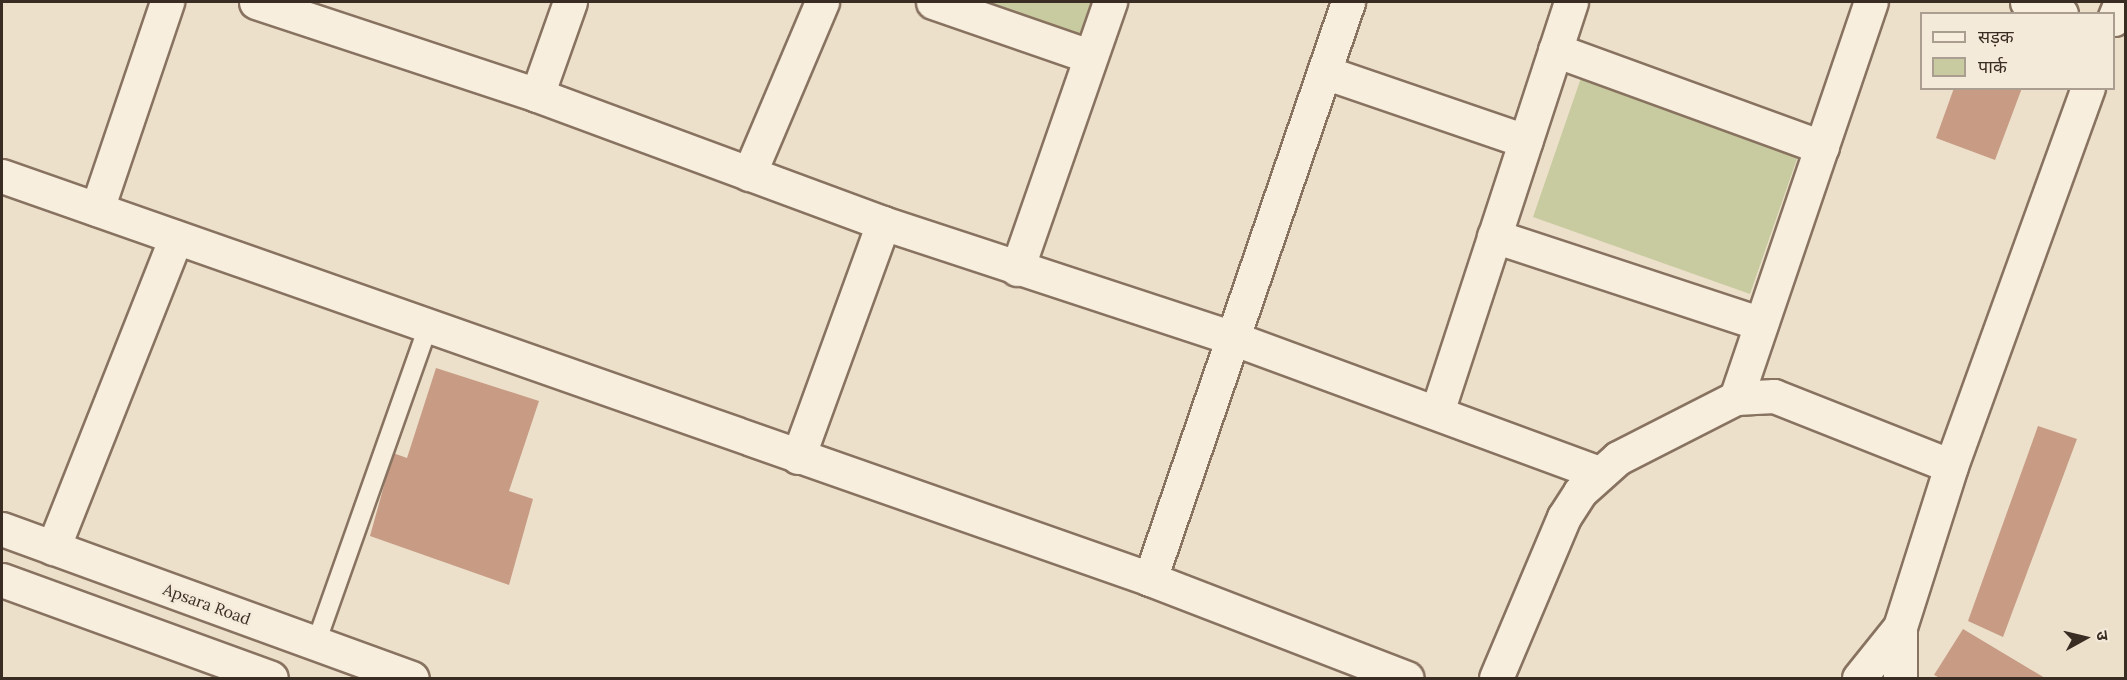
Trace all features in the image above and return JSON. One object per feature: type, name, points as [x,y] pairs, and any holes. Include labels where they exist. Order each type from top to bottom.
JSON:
[{"type":"street","points":[[97,209],[167,2]]},
{"type":"street","points":[[256,2],[318,12],[883,223],[1232,338],[1599,473]]},
{"type":"street","points":[[537,95],[570,2]]},
{"type":"street","points":[[749,174],[822,2]]},
{"type":"street","points":[[933,2],[1089,56]]},
{"type":"street","points":[[1017,269],[1089,56],[1110,2]]},
{"type":"street","points":[[1150,579],[1348,2]]},
{"type":"street","points":[[1437,412],[1571,2]]},
{"type":"street","points":[[1736,398],[1871,2]]},
{"type":"street","points":[[2027,2],[2055,12]]},
{"type":"street","points":[[2115,17],[2121,2]]},
{"type":"street","points":[[1555,50],[1822,147]]},
{"type":"street","points":[[1323,72],[1525,141]]},
{"type":"street","points":[[1900,678],[1900,627],[1951,466],[2087,90]]},
{"type":"street","points":[[2,176],[1150,579],[1407,678]]},
{"type":"street","points":[[798,457],[883,223]]},
{"type":"street","points":[[1494,236],[1761,324]]},
{"type":"street","points":[[53,548],[176,237]]},
{"type":"street","points":[[1496,678],[1564,517],[1599,473],[1618,458],[1736,398],[1774,396],[1951,466]]},
{"type":"street","name":"Apsara Road","points":[[2,529],[412,678]]},
{"type":"street","points":[[2,580],[271,678]]},
{"type":"street","points":[[1859,678],[1900,627]]},
{"type":"lane","points":[[316,644],[428,327]]},
{"type":"green space","points":[[963,2],[1096,2],[1082,43]]},
{"type":"green space","points":[[1582,75],[1799,153],[1750,294],[1533,217]]},
{"type":"building","points":[[1953,90],[2021,90],[1995,160],[1936,138]]},
{"type":"building","points":[[436,368],[539,401],[509,491],[533,499],[509,585],[370,536],[393,453],[407,458]]},
{"type":"building","points":[[2038,426],[2077,439],[2003,637],[1968,621]]},
{"type":"building","points":[[1963,629],[2045,678],[1940,678],[1934,675]]}]
